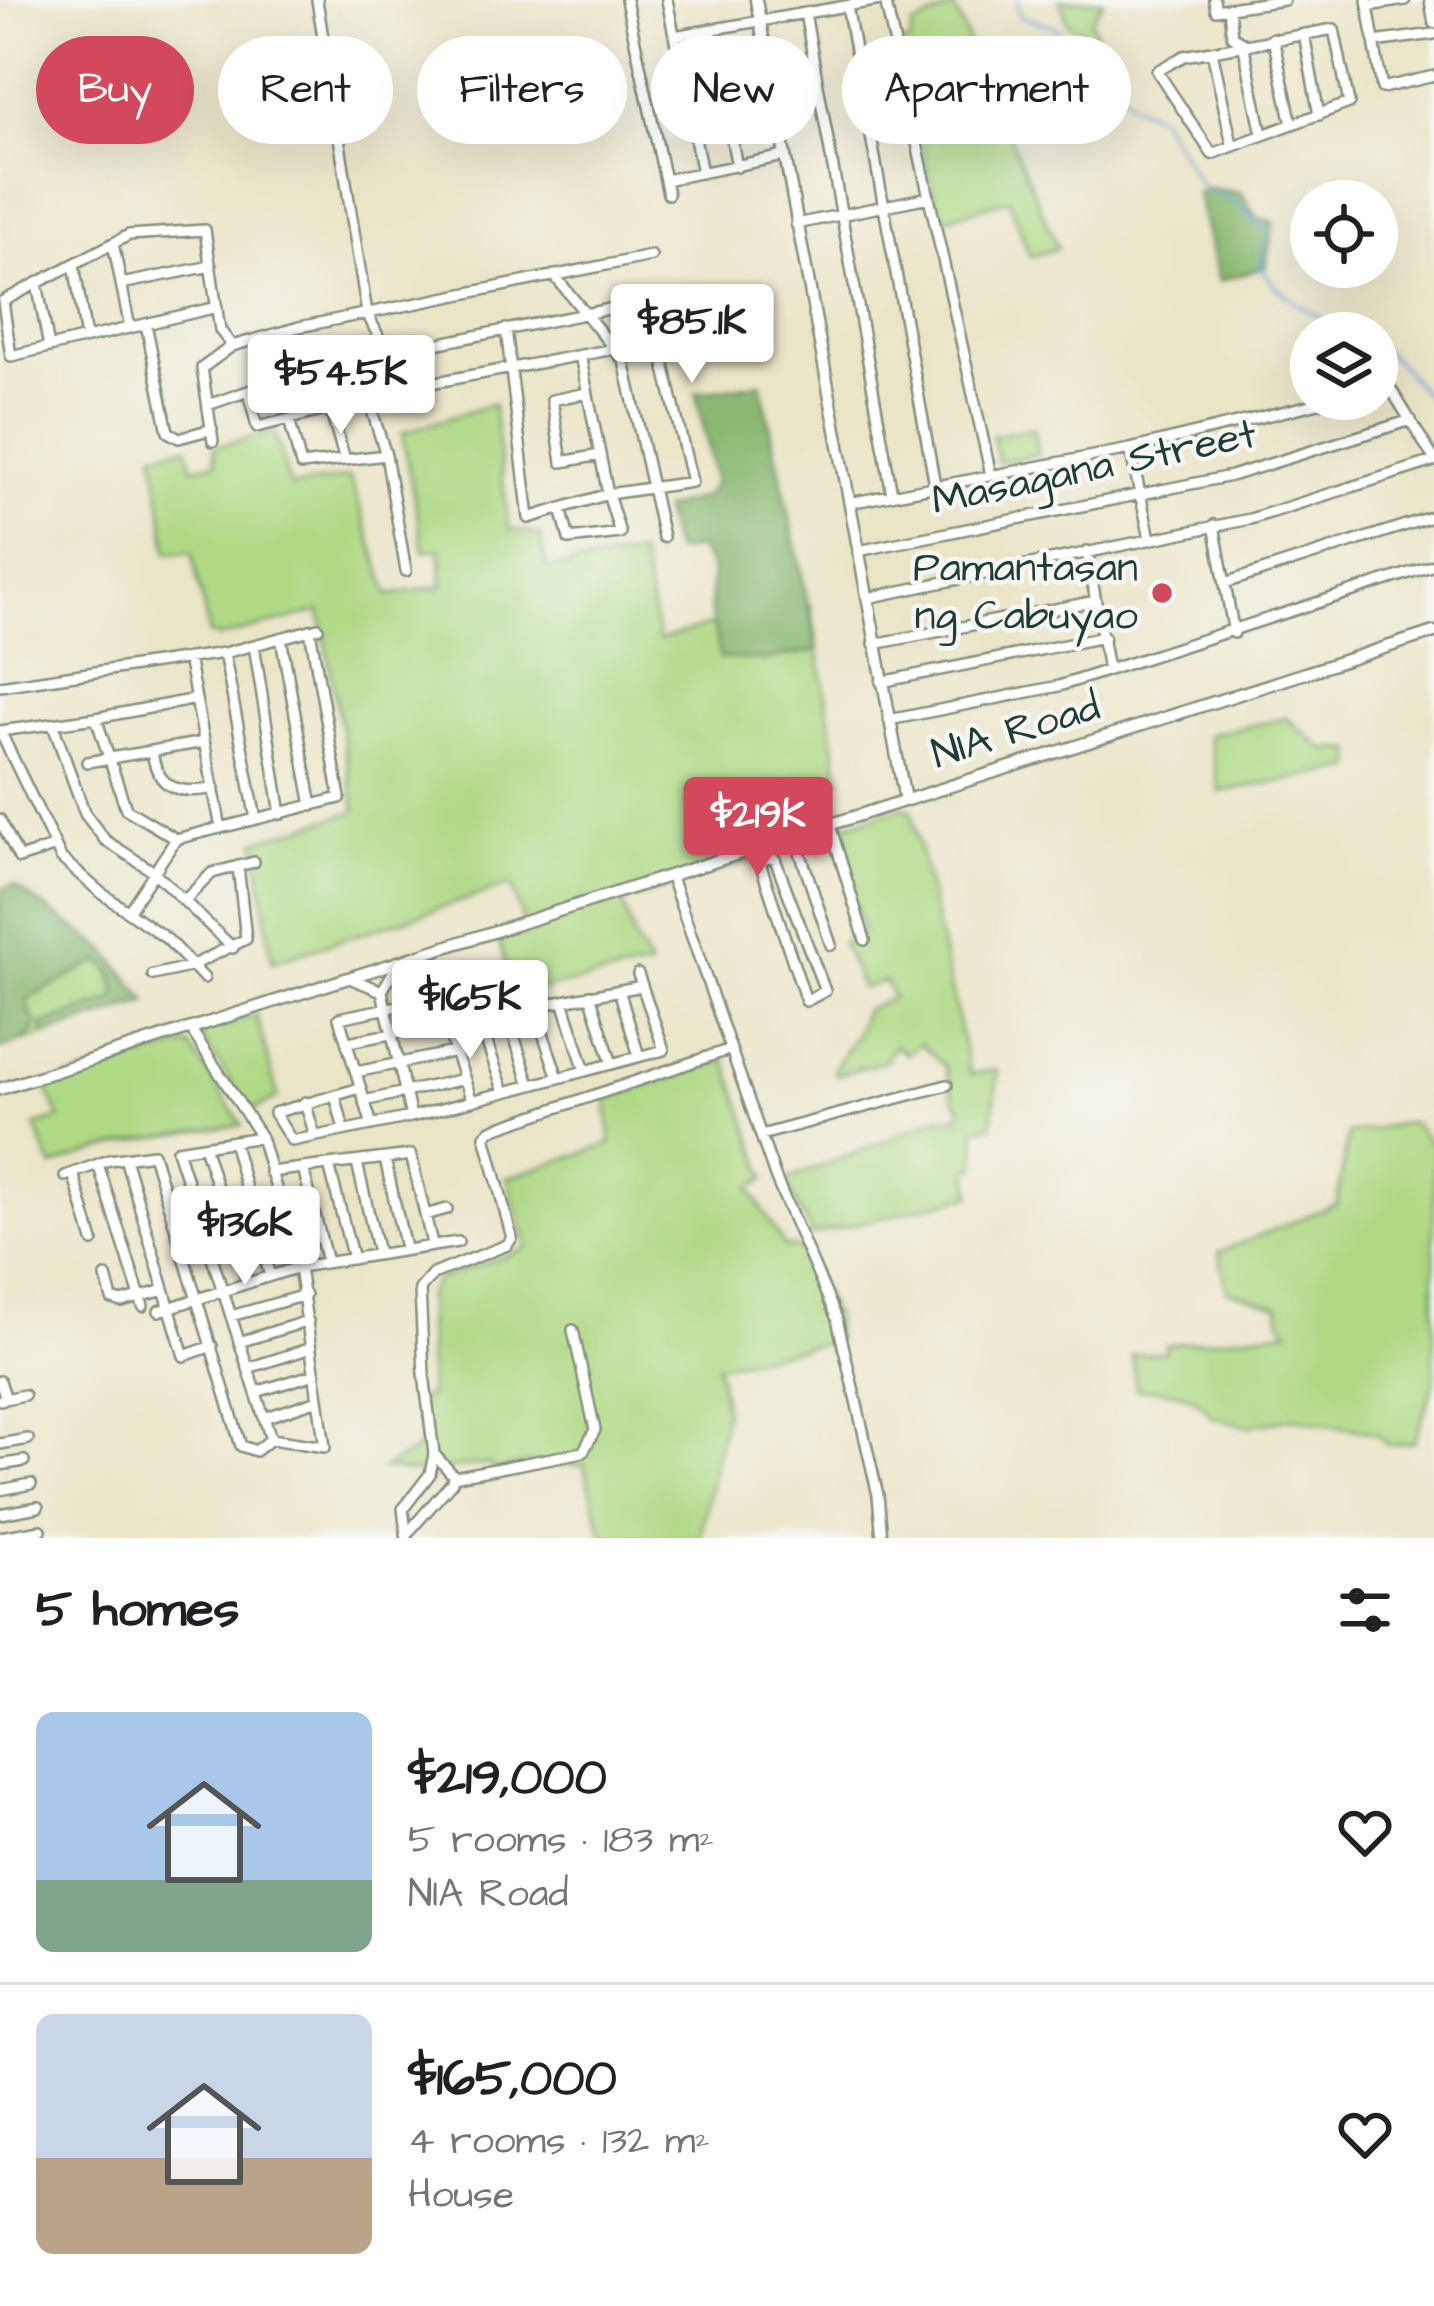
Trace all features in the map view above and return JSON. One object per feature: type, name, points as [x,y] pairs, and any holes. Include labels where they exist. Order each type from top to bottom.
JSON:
[{"type":"street","points":[[316,0],[367,313],[410,401]]},
{"type":"street","points":[[626,0],[668,194]]},
{"type":"street","points":[[667,0],[674,36],[883,0],[991,475]]},
{"type":"street","points":[[756,0],[905,800]]},
{"type":"street","points":[[1214,0],[1216,10],[1284,0]]},
{"type":"street","points":[[1405,0],[1367,3],[1382,88],[1434,76]]},
{"type":"street","points":[[1430,0],[1434,22]]},
{"type":"street","points":[[847,6],[935,485]]},
{"type":"street","points":[[1229,10],[1232,36],[1243,43],[1262,134]]},
{"type":"street","points":[[805,13],[892,494]]},
{"type":"street","points":[[711,29],[737,167]]},
{"type":"street","points":[[1334,29],[1349,103],[1212,154],[1157,71],[1184,56],[1273,38],[1334,29]]},
{"type":"street","points":[[1304,34],[1318,115]]},
{"type":"street","points":[[1374,42],[1434,34]]},
{"type":"street","points":[[1273,38],[1292,124]]},
{"type":"street","points":[[1212,51],[1232,144]]},
{"type":"street","points":[[696,144],[702,173]]},
{"type":"street","points":[[665,180],[784,156]]},
{"type":"street","points":[[796,224],[929,196]]},
{"type":"street","points":[[217,308],[10,356],[3,301],[129,235],[205,230],[211,266],[217,308],[220,330],[232,346]]},
{"type":"street","points":[[113,243],[130,328]]},
{"type":"street","points":[[146,324],[168,432],[179,438],[213,435],[202,368],[232,346],[367,313],[651,256]]},
{"type":"street","points":[[74,264],[86,338]]},
{"type":"street","points":[[121,284],[211,266]]},
{"type":"street","points":[[554,275],[624,362],[663,537]]},
{"type":"street","points":[[37,283],[49,347]]},
{"type":"street","points":[[208,405],[311,369],[506,329],[649,301],[692,482],[608,494],[530,518],[506,329]]},
{"type":"street","points":[[404,388],[614,349]]},
{"type":"street","points":[[561,508],[569,539],[620,532],[580,355]]},
{"type":"street","points":[[356,360],[386,455],[406,571]]},
{"type":"street","points":[[248,391],[257,427],[330,409],[345,460]]},
{"type":"street","points":[[587,393],[552,400],[562,462],[600,455]]},
{"type":"street","points":[[867,598],[1250,519],[1434,460],[1398,400]]},
{"type":"street","points":[[849,503],[1130,449],[1290,410]]},
{"type":"street","points":[[289,418],[301,465],[386,455]]},
{"type":"street","name":"Masagana Street","points":[[858,551],[1231,476],[1411,420]]},
{"type":"street","points":[[1130,449],[1150,538]]},
{"type":"street","points":[[1225,583],[1434,516]]},
{"type":"street","points":[[1214,525],[1234,633]]},
{"type":"street","points":[[1087,551],[1108,670]]},
{"type":"street","points":[[889,721],[1059,686],[1434,565]]},
{"type":"street","points":[[874,644],[1096,601]]},
{"type":"street","points":[[0,686],[224,652],[314,629],[340,798],[176,839],[128,912]]},
{"type":"street","name":"NIA Road","points":[[0,1090],[671,877],[765,853],[795,837],[905,800],[1434,632]]},
{"type":"street","points":[[881,682],[1104,637]]},
{"type":"street","points":[[281,638],[312,806]]},
{"type":"street","points":[[254,645],[281,814]]},
{"type":"street","points":[[224,652],[256,819]]},
{"type":"street","points":[[188,658],[221,828]]},
{"type":"street","points":[[196,699],[0,731],[53,847],[70,868],[167,939],[203,978]]},
{"type":"street","points":[[96,718],[126,809],[176,839]]},
{"type":"street","points":[[53,724],[85,814],[106,840],[154,872],[232,948]]},
{"type":"street","points":[[87,762],[204,742]]},
{"type":"street","points":[[152,751],[165,785],[185,794],[214,788]]},
{"type":"street","points":[[0,820],[19,858],[53,847]]},
{"type":"street","points":[[830,825],[865,940]]},
{"type":"street","points":[[795,837],[831,945]]},
{"type":"street","points":[[765,853],[775,860],[825,993],[806,1001],[760,863],[765,853]]},
{"type":"street","points":[[185,899],[212,873],[254,862]]},
{"type":"street","points":[[153,975],[189,967],[246,939],[238,866]]},
{"type":"street","points":[[671,877],[760,1136],[838,1319],[878,1495],[882,1538]]},
{"type":"street","points":[[780,926],[797,920]]},
{"type":"street","points":[[398,964],[382,991],[411,1117]]},
{"type":"street","points":[[352,979],[382,991]]},
{"type":"street","points":[[348,1042],[619,990],[640,980],[664,1050],[411,1117],[292,1141],[274,1112],[360,1088]]},
{"type":"street","points":[[619,990],[639,1057]]},
{"type":"street","points":[[590,995],[612,1064]]},
{"type":"street","points":[[371,1125],[339,1018],[437,998],[472,1101]]},
{"type":"street","points":[[563,1000],[585,1071]]},
{"type":"street","points":[[534,1006],[558,1078]]},
{"type":"street","points":[[506,1011],[530,1085]]},
{"type":"street","points":[[478,1017],[504,1092]]},
{"type":"street","points":[[93,1241],[69,1175],[98,1164],[153,1154],[241,1446],[256,1451],[271,1439],[325,1447],[299,1267],[261,1137],[192,1031]]},
{"type":"street","points":[[406,1537],[404,1509],[430,1474],[434,1454],[419,1292],[433,1274],[507,1245],[512,1238],[484,1146],[488,1132],[730,1049]]},
{"type":"street","points":[[356,1072],[454,1052]]},
{"type":"street","points":[[364,1101],[464,1079]]},
{"type":"street","points":[[760,1136],[946,1085]]},
{"type":"street","points":[[334,1095],[344,1130]]},
{"type":"street","points":[[305,1102],[315,1136]]},
{"type":"street","points":[[261,1137],[177,1150],[271,1439]]},
{"type":"street","points":[[233,1141],[270,1276]]},
{"type":"street","points":[[204,1146],[247,1282]]},
{"type":"street","points":[[271,1172],[411,1155],[432,1244]]},
{"type":"street","points":[[125,1158],[164,1290],[164,1309],[184,1356],[212,1346]]},
{"type":"street","points":[[385,1159],[405,1248]]},
{"type":"street","points":[[357,1163],[378,1253]]},
{"type":"street","points":[[98,1164],[141,1301]]},
{"type":"street","points":[[329,1165],[352,1258]]},
{"type":"street","points":[[303,1168],[327,1262]]},
{"type":"street","points":[[425,1215],[447,1209]]},
{"type":"street","points":[[164,1309],[299,1267],[458,1242]]},
{"type":"street","points":[[109,1253],[125,1250]]},
{"type":"street","points":[[106,1277],[112,1299],[122,1302],[141,1301],[164,1290]]},
{"type":"street","points":[[231,1316],[304,1295]]},
{"type":"street","points":[[239,1342],[308,1321]]},
{"type":"street","points":[[453,1477],[584,1452],[595,1430],[573,1330]]},
{"type":"street","points":[[248,1368],[311,1348]]},
{"type":"street","points":[[256,1392],[315,1373]]},
{"type":"street","points":[[0,1381],[3,1399],[24,1395]]},
{"type":"street","points":[[264,1418],[318,1400]]},
{"type":"street","points":[[0,1444],[28,1439]]},
{"type":"street","points":[[434,1454],[453,1477]]},
{"type":"street","points":[[0,1466],[24,1461]]},
{"type":"street","points":[[406,1537],[453,1477]]},
{"type":"street","points":[[0,1490],[31,1484]]},
{"type":"street","points":[[0,1514],[38,1508]]},
{"type":"street","points":[[0,1537],[41,1530]]},
{"type":"green space","points":[[1060,0],[1104,0],[1091,21],[1095,36],[1084,36],[1081,29],[1069,25]]},
{"type":"green space","points":[[954,8],[966,36],[911,36],[913,26]]},
{"type":"green space","points":[[922,144],[1013,144],[1058,248],[1030,257],[1009,199],[940,220]]},
{"type":"green space","points":[[1208,188],[1241,193],[1256,217],[1274,222],[1265,267],[1219,281],[1197,193]]},
{"type":"green space","points":[[761,383],[818,650],[766,660],[720,658],[710,609],[712,569],[699,548],[675,552],[663,510],[704,497],[715,483],[696,393]]},
{"type":"green space","points":[[493,404],[509,529],[540,535],[547,569],[640,554],[659,640],[750,614],[811,605],[840,780],[823,786],[836,828],[902,807],[911,810],[970,1074],[998,1070],[992,1125],[976,1129],[977,1167],[969,1168],[972,1195],[812,1235],[784,1181],[937,1117],[958,1117],[961,1108],[945,1067],[920,1043],[906,1054],[895,1045],[886,1061],[836,1075],[834,1069],[865,1010],[893,997],[885,981],[862,988],[842,943],[863,931],[835,834],[622,902],[650,967],[513,995],[498,937],[525,928],[511,885],[272,962],[256,841],[356,811],[320,611],[218,638],[209,634],[192,552],[168,553],[154,453],[187,446],[192,467],[216,463],[214,447],[275,432],[290,487],[350,477],[389,595],[442,586],[441,549],[424,551],[402,433]]},
{"type":"green space","points":[[1033,428],[1038,454],[998,462],[993,436]]},
{"type":"green space","points":[[1286,718],[1324,749],[1353,750],[1354,768],[1220,792],[1208,735]]},
{"type":"green space","points":[[13,885],[105,949],[148,1002],[44,1035],[41,1025],[115,999],[113,977],[99,961],[28,999],[34,1027],[23,1039],[0,1049],[0,891]]},
{"type":"green space","points":[[99,961],[113,977],[115,999],[42,1025],[44,1035],[24,1041],[34,1031],[28,1000]]},
{"type":"green space","points":[[256,1015],[278,1097],[251,1112],[198,1032]]},
{"type":"green space","points":[[189,1045],[242,1125],[122,1145],[52,1167],[35,1126],[60,1118],[45,1085]]},
{"type":"green space","points":[[726,1060],[766,1179],[750,1188],[784,1246],[801,1249],[834,1315],[836,1341],[717,1365],[725,1413],[700,1538],[604,1538],[584,1465],[522,1463],[493,1473],[489,1464],[416,1472],[383,1469],[421,1447],[416,1401],[429,1395],[427,1296],[436,1280],[528,1248],[507,1178],[611,1144],[607,1099]]},
{"type":"green space","points":[[1411,1122],[1434,1146],[1434,1384],[1414,1442],[1388,1445],[1375,1433],[1295,1418],[1247,1426],[1211,1417],[1188,1396],[1136,1389],[1132,1355],[1166,1352],[1165,1345],[1289,1330],[1281,1321],[1279,1306],[1227,1290],[1219,1252],[1337,1204],[1348,1134]]},
{"type":"waterway","points":[[1017,0],[1020,16],[1055,27],[1098,76],[1112,82],[1132,104],[1159,117],[1203,189],[1236,203],[1268,231],[1261,268],[1279,290],[1313,312]]},
{"type":"waterway","points":[[1398,363],[1434,404]]},
{"type":"place","name":"Pamantasan ng Cabuyao","points":[[1162,593]]}]
